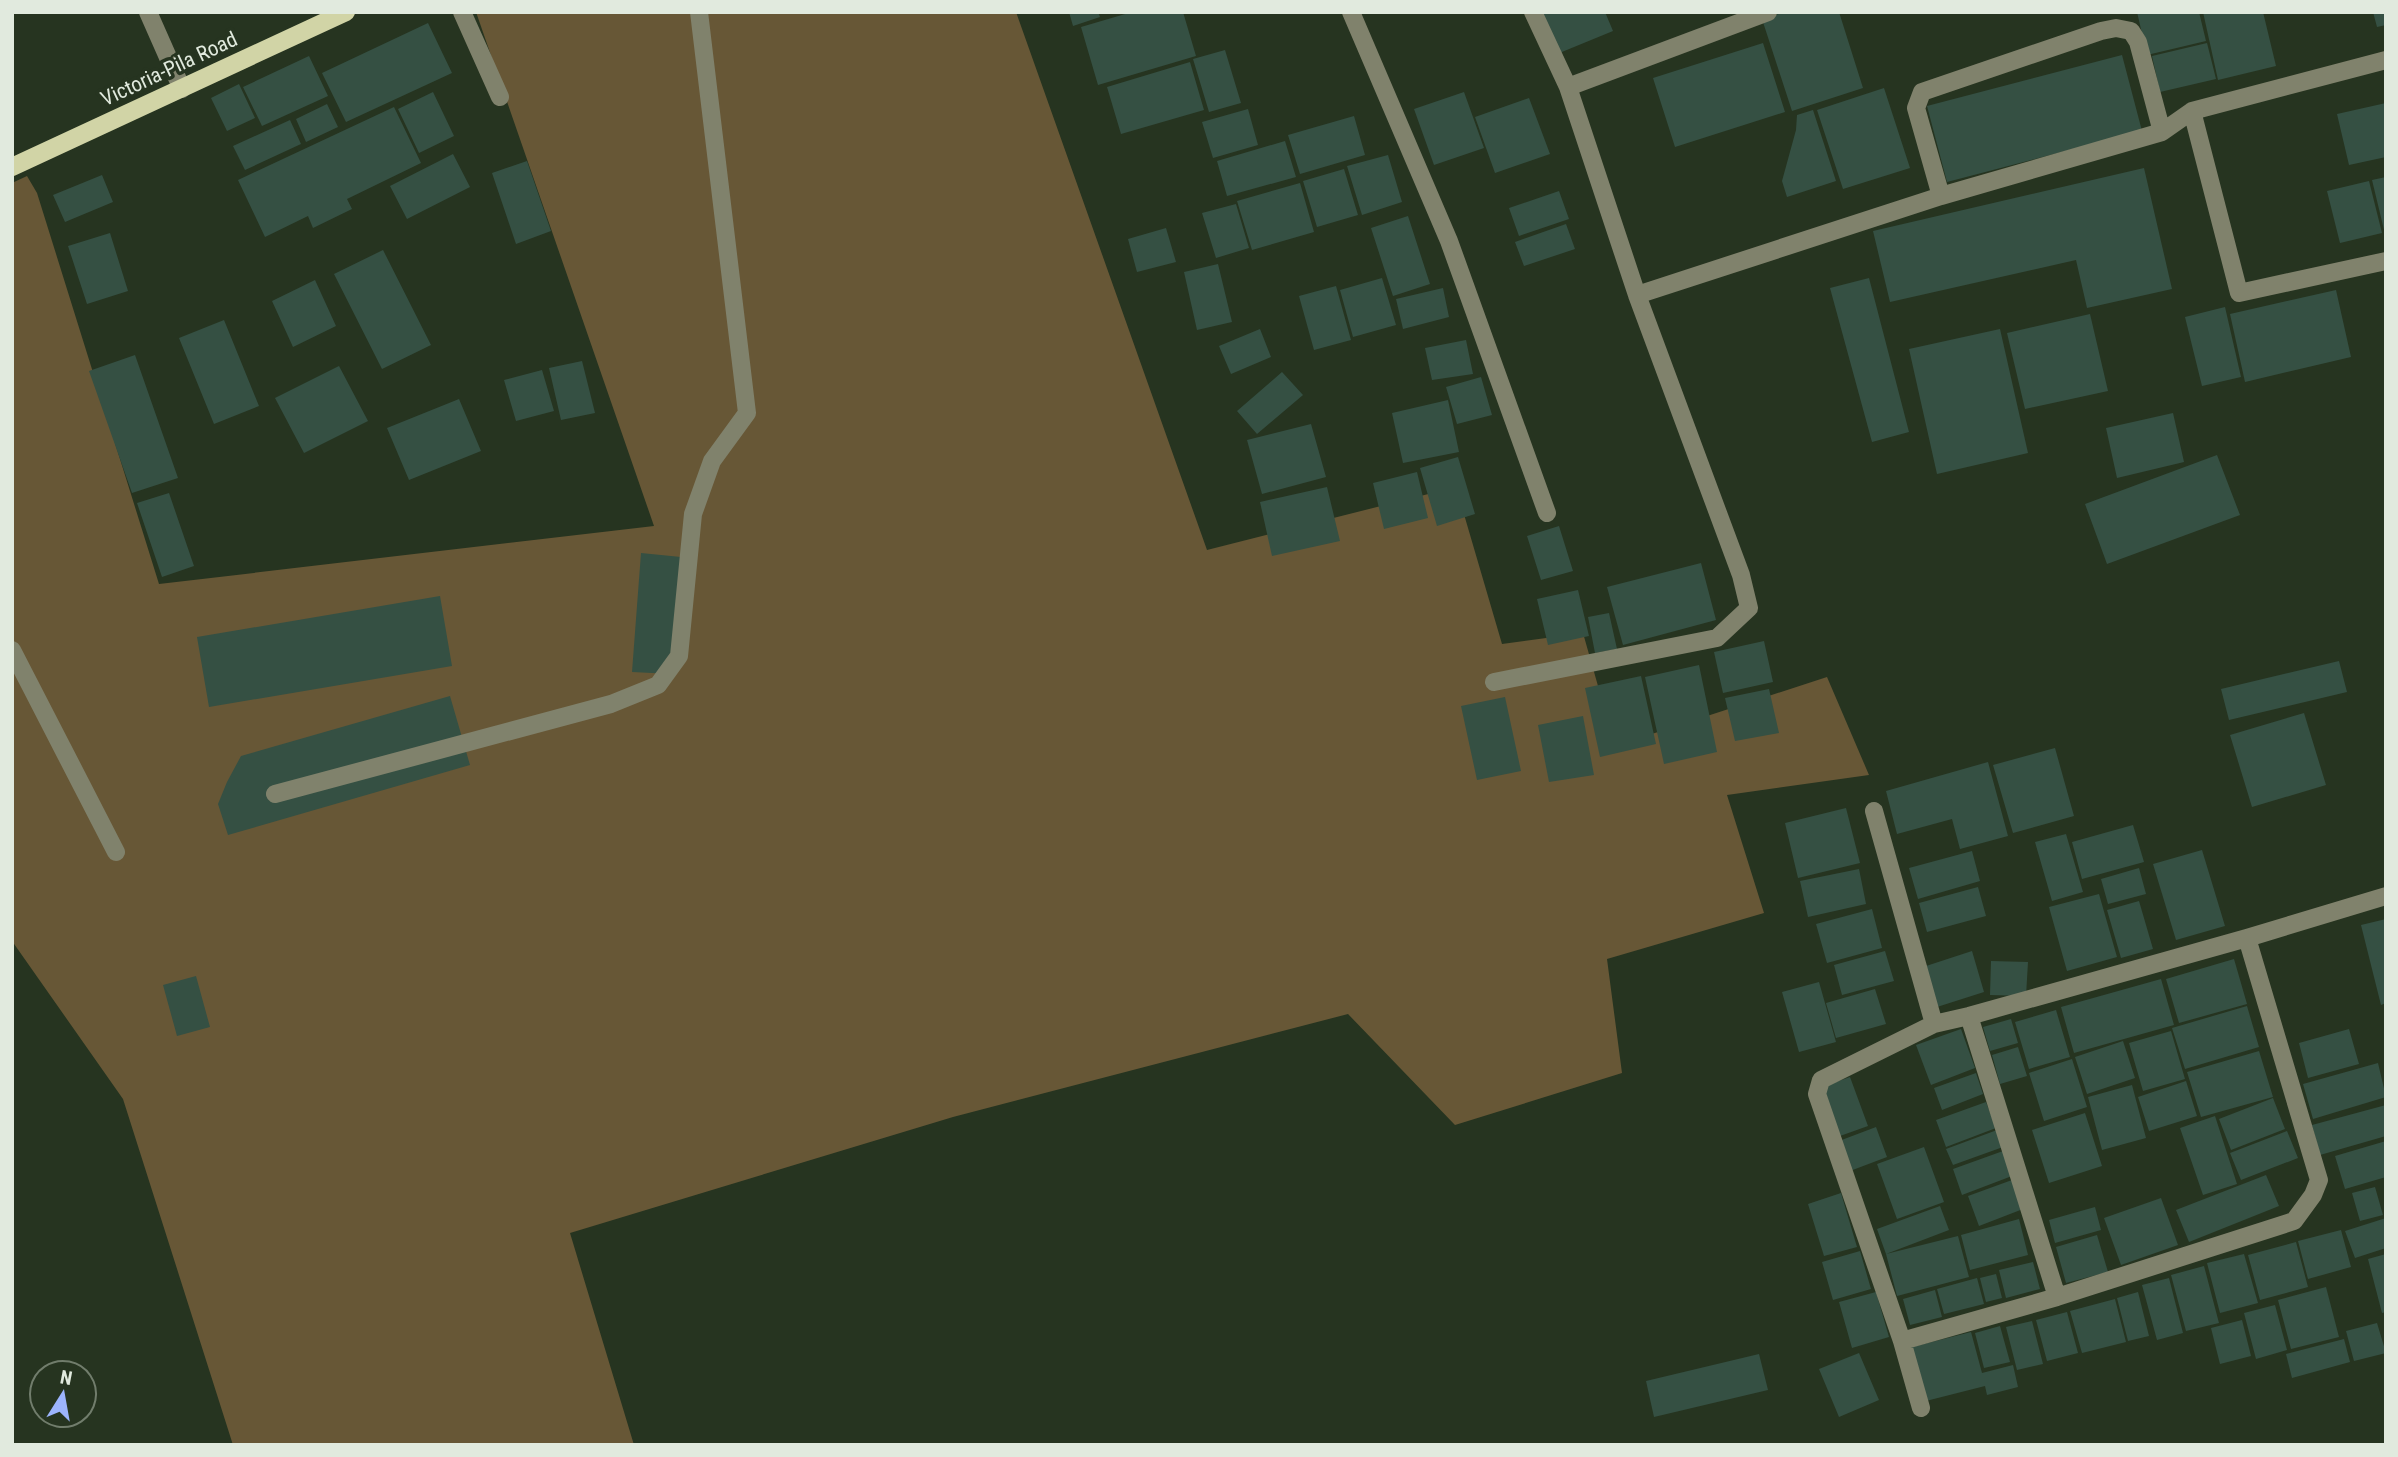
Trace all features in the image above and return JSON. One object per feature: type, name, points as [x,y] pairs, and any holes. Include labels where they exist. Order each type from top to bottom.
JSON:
[{"type":"main road","name":"Victoria-Pila Road","points":[[12,167],[346,12]]},
{"type":"street","points":[[148,12],[182,89]]},
{"type":"street","points":[[462,12],[500,97]]},
{"type":"street","points":[[275,794],[611,704],[658,685],[679,656],[693,514],[712,461],[747,413],[699,12]]},
{"type":"street","points":[[1351,12],[1449,241],[1548,513]]},
{"type":"street","points":[[1494,682],[1717,638],[1749,608],[1741,575],[1637,295],[1568,87],[1533,12]]},
{"type":"street","points":[[1568,87],[1769,12]]},
{"type":"street","points":[[1941,195],[1916,108],[1922,92],[2101,31],[2116,28],[2131,31],[2138,42],[2162,132]]},
{"type":"street","points":[[1637,295],[1941,195],[2162,132],[2192,111],[2386,60]]},
{"type":"street","points":[[2192,111],[2239,293],[2386,261]]},
{"type":"street","points":[[12,650],[116,852]]},
{"type":"street","points":[[1874,811],[1934,1024]]},
{"type":"street","points":[[1921,1408],[1902,1341],[1817,1094],[1821,1080],[1934,1024],[2247,938],[2386,896]]},
{"type":"street","points":[[1902,1341],[2057,1297],[2294,1221],[2313,1195],[2319,1180],[2247,938]]},
{"type":"street","points":[[1969,1016],[2057,1297]]},
{"type":"shaded area","points":[[476,12],[1016,12],[1207,550],[1456,487],[1502,644],[1583,633],[1615,746],[1827,677],[1869,775],[1727,795],[1764,913],[1607,959],[1622,1073],[1455,1125],[1348,1014],[953,1117],[570,1233],[634,1445],[233,1445],[123,1099],[12,941],[12,183],[27,176],[37,193],[159,584],[654,526]]},
{"type":"building","points":[[1069,12],[1098,12],[1100,17],[1073,26]]},
{"type":"building","points":[[1132,12],[1183,12],[1196,56],[1098,85],[1081,27]]},
{"type":"building","points":[[1540,12],[1605,12],[1613,31],[1557,54]]},
{"type":"building","points":[[1785,12],[1839,12],[1863,88],[1792,111],[1762,19]]},
{"type":"building","points":[[2137,12],[2199,12],[2206,41],[2147,55]]},
{"type":"building","points":[[2203,12],[2263,12],[2276,66],[2218,80]]},
{"type":"building","points":[[2373,12],[2386,12],[2386,25],[2377,27]]},
{"type":"building","points":[[428,23],[452,73],[346,122],[322,73]]},
{"type":"building","points":[[1763,43],[1785,112],[1675,147],[1653,78]]},
{"type":"building","points":[[2207,43],[2216,79],[2160,92],[2152,56]]},
{"type":"building","points":[[1225,50],[1241,103],[1209,112],[1193,59]]},
{"type":"building","points":[[2122,55],[2142,131],[1947,182],[1927,106]]},
{"type":"building","points":[[309,56],[328,96],[262,126],[243,87]]},
{"type":"building","points":[[1190,62],[1204,110],[1121,134],[1107,87]]},
{"type":"building","points":[[239,84],[255,118],[227,131],[211,98]]},
{"type":"building","points":[[1884,88],[1910,168],[1843,189],[1817,110]]},
{"type":"building","points":[[433,92],[454,136],[419,153],[398,109]]},
{"type":"building","points":[[1464,92],[1484,148],[1434,165],[1414,109]]},
{"type":"building","points":[[1529,98],[1550,154],[1495,173],[1475,117]]},
{"type":"building","points":[[2386,103],[2386,157],[2349,165],[2337,114]]},
{"type":"building","points":[[327,104],[338,127],[306,142],[296,119]]},
{"type":"building","points":[[394,107],[421,163],[347,199],[352,209],[313,228],[308,216],[265,237],[238,180]]},
{"type":"building","points":[[1248,109],[1258,145],[1213,158],[1202,122]]},
{"type":"building","points":[[1813,110],[1836,181],[1787,197],[1782,181],[1796,130],[1797,115]]},
{"type":"building","points":[[1354,116],[1365,155],[1300,174],[1288,135]]},
{"type":"building","points":[[290,120],[301,144],[245,170],[233,146]]},
{"type":"building","points":[[1285,141],[1296,177],[1227,196],[1217,161]]},
{"type":"building","points":[[453,154],[470,187],[407,219],[390,186]]},
{"type":"building","points":[[1388,155],[1402,202],[1362,215],[1347,166]]},
{"type":"building","points":[[527,161],[551,231],[516,244],[492,173]]},
{"type":"building","points":[[2144,168],[2172,289],[2087,308],[2076,260],[1890,302],[1873,231]]},
{"type":"building","points":[[1344,169],[1358,215],[1317,227],[1303,181]]},
{"type":"building","points":[[102,175],[113,202],[65,222],[53,195]]},
{"type":"building","points":[[2386,177],[2386,234],[2385,234],[2372,180]]},
{"type":"building","points":[[2369,181],[2382,233],[2340,243],[2327,191]]},
{"type":"building","points":[[1300,183],[1314,232],[1252,250],[1237,201]]},
{"type":"building","points":[[1559,191],[1569,219],[1519,236],[1509,208]]},
{"type":"building","points":[[1236,204],[1249,248],[1216,258],[1202,213]]},
{"type":"building","points":[[1408,216],[1430,284],[1393,296],[1371,228]]},
{"type":"building","points":[[1566,224],[1575,249],[1524,266],[1515,242]]},
{"type":"building","points":[[1166,228],[1176,262],[1137,272],[1128,239]]},
{"type":"building","points":[[110,233],[128,291],[87,304],[68,246]]},
{"type":"building","points":[[383,250],[431,345],[382,369],[334,274]]},
{"type":"building","points":[[1218,264],[1232,322],[1197,330],[1184,272]]},
{"type":"building","points":[[1382,278],[1396,325],[1353,337],[1340,290]]},
{"type":"building","points":[[1869,278],[1909,432],[1872,442],[1830,288]]},
{"type":"building","points":[[315,280],[336,326],[293,347],[272,301]]},
{"type":"building","points":[[1336,286],[1351,340],[1314,350],[1299,296]]},
{"type":"building","points":[[1443,288],[1449,317],[1403,329],[1396,299]]},
{"type":"building","points":[[2336,290],[2351,357],[2245,382],[2230,314]]},
{"type":"building","points":[[2225,307],[2241,377],[2202,386],[2185,317]]},
{"type":"building","points":[[2090,314],[2108,391],[2025,409],[2007,333]]},
{"type":"building","points":[[224,320],[259,406],[214,424],[179,338]]},
{"type":"building","points":[[1260,329],[1271,357],[1231,374],[1219,346]]},
{"type":"building","points":[[2000,329],[2028,453],[1937,474],[1909,349]]},
{"type":"building","points":[[1466,340],[1473,374],[1432,380],[1425,348]]},
{"type":"building","points":[[135,355],[178,478],[132,493],[89,371]]},
{"type":"building","points":[[582,361],[595,413],[561,420],[549,368]]},
{"type":"building","points":[[339,366],[368,421],[304,453],[275,398]]},
{"type":"building","points":[[542,370],[554,411],[516,421],[504,380]]},
{"type":"building","points":[[1282,372],[1303,395],[1257,434],[1237,411]]},
{"type":"building","points":[[1481,377],[1492,415],[1457,424],[1446,387]]},
{"type":"building","points":[[459,399],[481,451],[409,480],[387,428]]},
{"type":"building","points":[[1448,400],[1459,452],[1403,463],[1392,413]]},
{"type":"building","points":[[2173,413],[2184,462],[2117,478],[2106,428]]},
{"type":"building","points":[[1311,424],[1326,477],[1262,494],[1247,440]]},
{"type":"building","points":[[2217,455],[2240,515],[2107,564],[2085,504]]},
{"type":"building","points":[[1458,457],[1475,514],[1437,526],[1420,468]]},
{"type":"building","points":[[1417,472],[1428,518],[1384,529],[1373,483]]},
{"type":"building","points":[[1327,487],[1340,541],[1272,556],[1260,502]]},
{"type":"building","points":[[169,493],[194,566],[162,577],[137,503]]},
{"type":"building","points":[[1559,526],[1573,571],[1541,580],[1527,536]]},
{"type":"building","points":[[641,553],[681,557],[672,674],[632,672]]},
{"type":"building","points":[[1701,563],[1716,620],[1623,645],[1607,587]]},
{"type":"building","points":[[1578,590],[1589,636],[1548,645],[1537,599]]},
{"type":"building","points":[[440,596],[452,666],[209,707],[197,637]]},
{"type":"building","points":[[1609,613],[1617,649],[1595,653],[1588,617]]},
{"type":"building","points":[[1764,641],[1773,682],[1723,693],[1714,652]]},
{"type":"building","points":[[2339,661],[2347,692],[2229,720],[2221,689]]},
{"type":"building","points":[[1699,665],[1717,752],[1664,764],[1645,677]]},
{"type":"building","points":[[1641,676],[1656,744],[1600,757],[1585,688]]},
{"type":"building","points":[[1769,689],[1779,733],[1735,741],[1725,698]]},
{"type":"building","points":[[450,696],[470,765],[228,835],[218,804],[241,756]]},
{"type":"building","points":[[1505,697],[1521,771],[1477,780],[1461,706]]},
{"type":"building","points":[[2304,713],[2326,785],[2252,807],[2230,735]]},
{"type":"building","points":[[1583,716],[1594,775],[1549,782],[1538,725]]},
{"type":"building","points":[[2055,748],[2074,816],[2013,833],[1993,765]]},
{"type":"building","points":[[1988,762],[2008,836],[1960,849],[1952,819],[1897,834],[1886,791]]},
{"type":"building","points":[[1846,808],[1860,863],[1798,878],[1785,823]]},
{"type":"building","points":[[2133,825],[2144,862],[2082,879],[2072,842]]},
{"type":"building","points":[[2066,834],[2083,892],[2052,901],[2035,842]]},
{"type":"building","points":[[2202,850],[2225,926],[2176,940],[2153,864]]},
{"type":"building","points":[[1972,851],[1980,881],[1918,899],[1909,868]]},
{"type":"building","points":[[2139,868],[2146,894],[2108,904],[2101,879]]},
{"type":"building","points":[[1859,869],[1866,904],[1808,917],[1800,881]]},
{"type":"building","points":[[1978,887],[1986,916],[1927,932],[1919,903]]},
{"type":"building","points":[[2099,894],[2117,957],[2067,971],[2049,907]]},
{"type":"building","points":[[2139,901],[2153,949],[2121,958],[2107,910]]},
{"type":"building","points":[[1872,909],[1882,948],[1827,963],[1816,924]]},
{"type":"building","points":[[2386,919],[2386,1003],[2381,1005],[2361,925]]},
{"type":"building","points":[[1885,951],[1894,981],[1842,995],[1834,965]]},
{"type":"building","points":[[1972,951],[1984,992],[1937,1007],[1923,967]]},
{"type":"building","points":[[2234,959],[2247,1004],[2179,1023],[2166,979]]},
{"type":"building","points":[[1991,961],[2028,962],[2026,996],[1990,995]]},
{"type":"building","points":[[196,976],[210,1027],[177,1036],[163,985]]},
{"type":"building","points":[[2161,979],[2174,1025],[2074,1053],[2061,1007]]},
{"type":"building","points":[[1819,982],[1836,1042],[1799,1052],[1782,992]]},
{"type":"building","points":[[1875,989],[1886,1024],[1836,1038],[1826,1003]]},
{"type":"building","points":[[2247,1006],[2259,1047],[2185,1069],[2172,1028]]},
{"type":"building","points":[[2056,1010],[2070,1057],[2029,1069],[2015,1022]]},
{"type":"building","points":[[2011,1019],[2018,1043],[1990,1051],[1983,1027]]},
{"type":"building","points":[[1961,1029],[1975,1068],[1931,1085],[1916,1045]]},
{"type":"building","points":[[2349,1029],[2359,1064],[2308,1078],[2299,1043]]},
{"type":"building","points":[[2171,1031],[2185,1079],[2143,1091],[2129,1043]]},
{"type":"building","points":[[2123,1041],[2135,1078],[2087,1094],[2075,1057]]},
{"type":"building","points":[[2018,1047],[2027,1076],[2000,1084],[1992,1055]]},
{"type":"building","points":[[2259,1051],[2273,1097],[2201,1117],[2187,1072]]},
{"type":"building","points":[[2072,1059],[2087,1107],[2044,1121],[2029,1073]]},
{"type":"building","points":[[2378,1063],[2386,1097],[2313,1119],[2303,1084]]},
{"type":"building","points":[[1976,1073],[1983,1094],[1942,1110],[1934,1088]]},
{"type":"building","points":[[1850,1077],[1868,1126],[1840,1136],[1821,1087]]},
{"type":"building","points":[[2186,1081],[2197,1116],[2149,1131],[2138,1097]]},
{"type":"building","points":[[2132,1085],[2146,1138],[2102,1150],[2088,1097]]},
{"type":"building","points":[[2273,1098],[2285,1129],[2231,1150],[2219,1119]]},
{"type":"building","points":[[1986,1102],[1996,1128],[1946,1147],[1936,1120]]},
{"type":"building","points":[[2386,1105],[2386,1136],[2320,1155],[2312,1125]]},
{"type":"building","points":[[2085,1113],[2102,1166],[2049,1183],[2032,1130]]},
{"type":"building","points":[[2215,1116],[2237,1184],[2203,1195],[2180,1128]]},
{"type":"building","points":[[1876,1127],[1887,1157],[1850,1171],[1839,1141]]},
{"type":"building","points":[[1997,1130],[2003,1147],[1953,1165],[1946,1149]]},
{"type":"building","points":[[2287,1131],[2298,1158],[2241,1180],[2230,1153]]},
{"type":"building","points":[[2386,1141],[2386,1177],[2345,1189],[2335,1156]]},
{"type":"building","points":[[1924,1147],[1944,1202],[1897,1219],[1877,1164]]},
{"type":"building","points":[[2003,1151],[2012,1176],[1962,1195],[1953,1169]]},
{"type":"building","points":[[2266,1175],[2279,1206],[2189,1242],[2176,1210]]},
{"type":"building","points":[[2012,1180],[2023,1209],[1979,1226],[1968,1196]]},
{"type":"building","points":[[2375,1187],[2383,1215],[2360,1221],[2352,1193]]},
{"type":"building","points":[[1841,1193],[1857,1247],[1824,1256],[1808,1204]]},
{"type":"building","points":[[2161,1198],[2178,1245],[2121,1265],[2104,1218]]},
{"type":"building","points":[[1940,1206],[1949,1230],[1886,1254],[1877,1229]]},
{"type":"building","points":[[2095,1207],[2101,1230],[2055,1243],[2049,1220]]},
{"type":"building","points":[[2386,1218],[2386,1248],[2355,1258],[2345,1231]]},
{"type":"building","points":[[2019,1219],[2028,1255],[1970,1270],[1961,1235]]},
{"type":"building","points":[[2341,1230],[2351,1267],[2308,1279],[2298,1241]]},
{"type":"building","points":[[2097,1235],[2108,1272],[2066,1283],[2056,1247]]},
{"type":"building","points":[[1958,1236],[1969,1277],[1897,1296],[1886,1254]]},
{"type":"building","points":[[2296,1242],[2308,1287],[2260,1300],[2248,1255]]},
{"type":"building","points":[[1860,1251],[1871,1289],[1833,1300],[1822,1262]]},
{"type":"building","points":[[2244,1254],[2258,1303],[2220,1313],[2207,1263]]},
{"type":"building","points":[[2386,1254],[2386,1312],[2382,1313],[2368,1259]]},
{"type":"building","points":[[2033,1262],[2040,1289],[2006,1298],[1999,1270]]},
{"type":"building","points":[[2204,1266],[2219,1323],[2186,1331],[2171,1275]]},
{"type":"building","points":[[1996,1274],[2002,1298],[1986,1302],[1980,1278]]},
{"type":"building","points":[[1977,1278],[1984,1304],[1944,1314],[1937,1289]]},
{"type":"building","points":[[2169,1278],[2183,1333],[2157,1340],[2142,1285]]},
{"type":"building","points":[[2326,1287],[2339,1337],[2291,1349],[2278,1300]]},
{"type":"building","points":[[1935,1290],[1942,1317],[1910,1325],[1903,1299]]},
{"type":"building","points":[[1876,1292],[1889,1337],[1852,1348],[1839,1302]]},
{"type":"building","points":[[2138,1292],[2149,1336],[2128,1341],[2117,1298]]},
{"type":"building","points":[[2115,1299],[2126,1342],[2082,1353],[2070,1311]]},
{"type":"building","points":[[2275,1305],[2287,1350],[2256,1359],[2244,1313]]},
{"type":"building","points":[[2067,1312],[2078,1353],[2047,1361],[2036,1320]]},
{"type":"building","points":[[2242,1320],[2251,1356],[2220,1364],[2211,1328]]},
{"type":"building","points":[[2032,1321],[2043,1364],[2017,1370],[2006,1327]]},
{"type":"building","points":[[2377,1323],[2386,1353],[2354,1361],[2346,1331]]},
{"type":"building","points":[[2000,1326],[2010,1362],[1984,1368],[1975,1333]]},
{"type":"building","points":[[1971,1332],[1982,1373],[2013,1365],[2018,1387],[1987,1395],[1985,1386],[1922,1402],[1908,1348]]},
{"type":"building","points":[[2344,1339],[2350,1362],[2292,1378],[2286,1354]]},
{"type":"building","points":[[1859,1353],[1879,1400],[1839,1417],[1819,1369]]},
{"type":"building","points":[[1759,1354],[1768,1390],[1654,1417],[1646,1381]]}]
